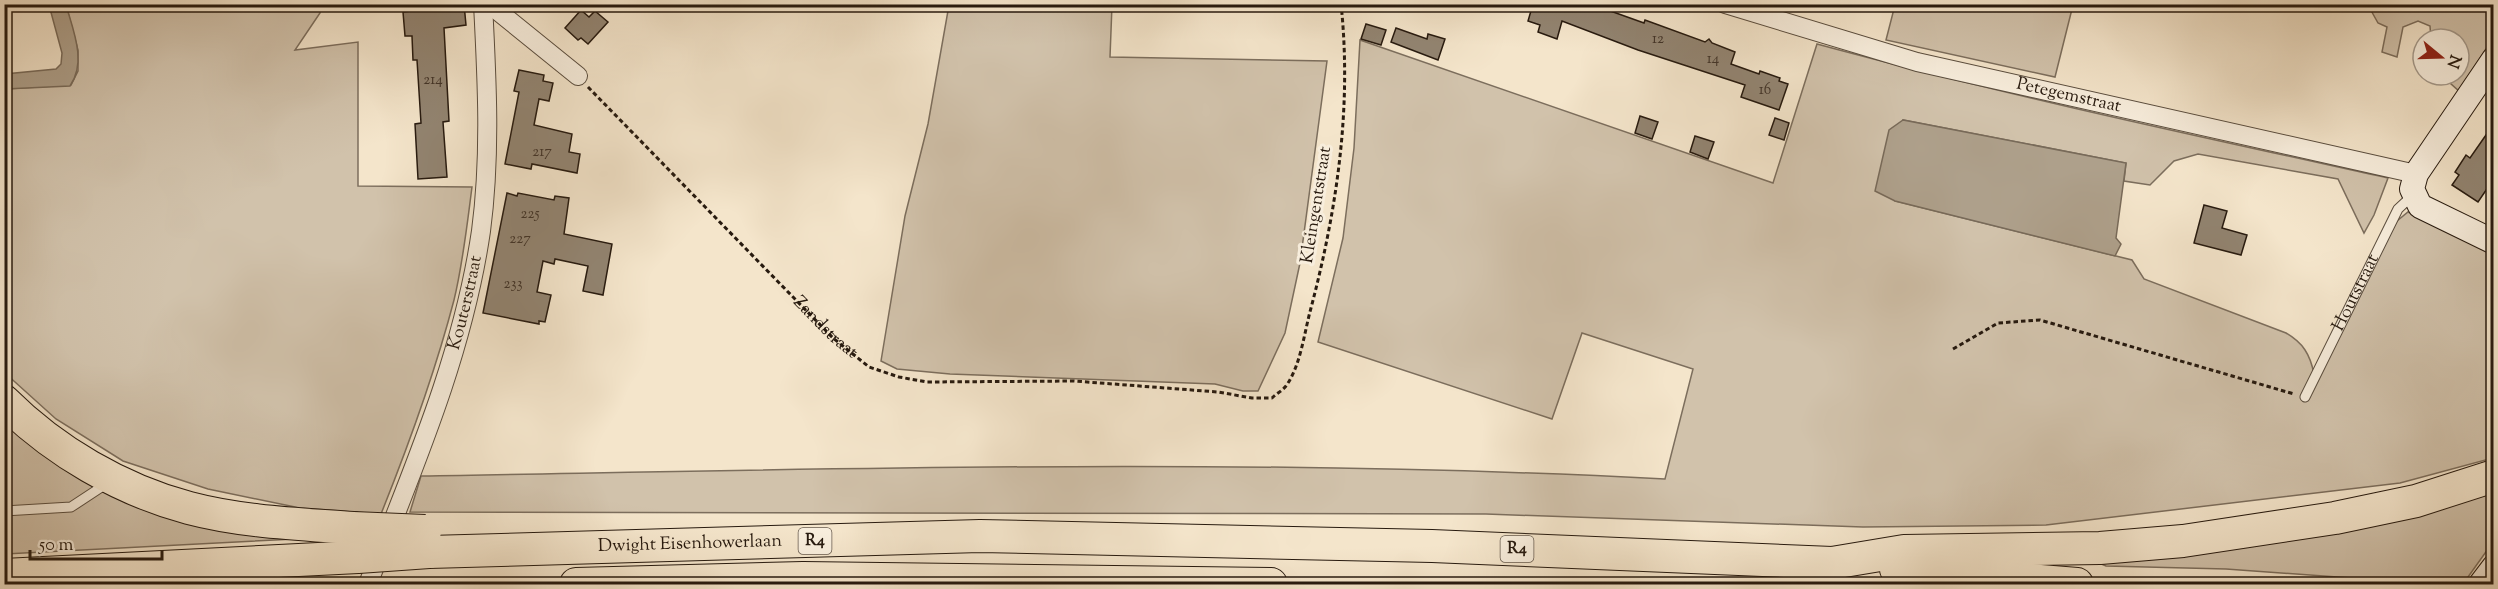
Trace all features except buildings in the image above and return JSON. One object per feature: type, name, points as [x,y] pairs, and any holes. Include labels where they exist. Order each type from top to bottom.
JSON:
[{"type":"highway","points":[[4,401],[51,441],[113,479],[143,493],[190,508],[270,522],[360,557]]},
{"type":"highway","points":[[1832,563],[1904,551],[2100,548],[2183,541],[2335,518],[2416,501],[2493,476]]},
{"type":"highway","name":"Dwight Eisenhowerlaan","points":[[360,557],[427,542],[614,548],[980,536],[1432,546],[1832,563]]},
{"type":"highway","name":"R4","points":[[4,575],[360,557]]},
{"type":"highway","name":"R4","points":[[1832,563],[2077,585]]},
{"type":"highway","name":"Dwight Eisenhowerlaan","points":[[576,585],[803,578],[1271,585]]},
{"type":"street","name":"Kouterstraat","points":[[360,557],[441,396],[456,350],[471,283],[481,232],[486,176],[488,84],[483,4]]},
{"type":"street","points":[[489,4],[578,76]]},
{"type":"street","name":"Petegemstraat","points":[[1725,4],[1917,62],[2415,185]]},
{"type":"street","name":"Houtstraat","points":[[2415,185],[2493,59]]},
{"type":"street","points":[[2415,185],[2420,206],[2493,242]]},
{"type":"street","points":[[2481,585],[2493,567]]},
{"type":"lane","name":"Houtstraat","points":[[2305,398],[2398,209],[2415,185]]},
{"type":"lane","points":[[4,511],[71,507],[113,479]]},
{"type":"path","name":"Kleingentstraat","points":[[1272,398],[1286,386],[1296,365],[1330,234],[1338,184],[1344,96],[1346,50],[1341,4]]},
{"type":"path","name":"Zandstraat","points":[[578,76],[833,338],[869,367],[899,377],[927,382],[1074,381],[1272,398]]},
{"type":"path","points":[[1953,349],[1998,323],[2040,320],[2305,398]]},
{"type":"shaded area","points":[[1895,4],[2073,5],[2055,77],[1886,40]]},
{"type":"shaded area","points":[[49,5],[66,5],[77,46],[78,67],[75,77],[70,86],[5,89],[5,74],[56,69],[61,64],[62,53]]},
{"type":"shaded area","points":[[66,5],[321,5],[320,13],[295,50],[358,42],[358,186],[472,187],[460,272],[447,327],[421,408],[381,514],[300,508],[208,489],[123,461],[56,419],[5,373],[5,89],[71,85],[78,71],[78,50]]},
{"type":"shaded area","points":[[949,5],[1112,5],[1110,57],[1327,61],[1300,263],[1285,333],[1258,391],[1243,391],[1215,384],[950,374],[897,369],[881,361],[905,216],[928,124]]},
{"type":"shaded area","points":[[2368,5],[2493,5],[2493,38],[2471,72],[2471,27],[2430,27],[2418,21],[2403,27],[2397,57],[2382,52],[2387,27],[2378,23]]},
{"type":"shaded area","points":[[1360,40],[1773,183],[1817,44],[2030,98],[2388,178],[2374,215],[2364,233],[2338,179],[2198,154],[2174,161],[2150,185],[2124,181],[2126,163],[1903,120],[1895,201],[2132,260],[2144,279],[2286,333],[2305,350],[2314,374],[2397,221],[2408,212],[2493,252],[2493,458],[2400,483],[2046,525],[1863,527],[1486,514],[410,512],[421,476],[887,468],[1198,467],[1354,468],[1665,479],[1693,369],[1582,333],[1552,419],[1318,342],[1343,238],[1354,148]]},
{"type":"shaded area","points":[[1903,120],[2126,163],[2116,238],[2121,244],[2115,256],[1895,201],[1875,191],[1889,130]]},
{"type":"shaded area","points":[[4,414],[37,441],[295,539],[5,554]]},
{"type":"shaded area","points":[[2493,483],[2493,542],[2463,584],[2433,584],[2226,569],[2106,566],[2099,563]]}]
